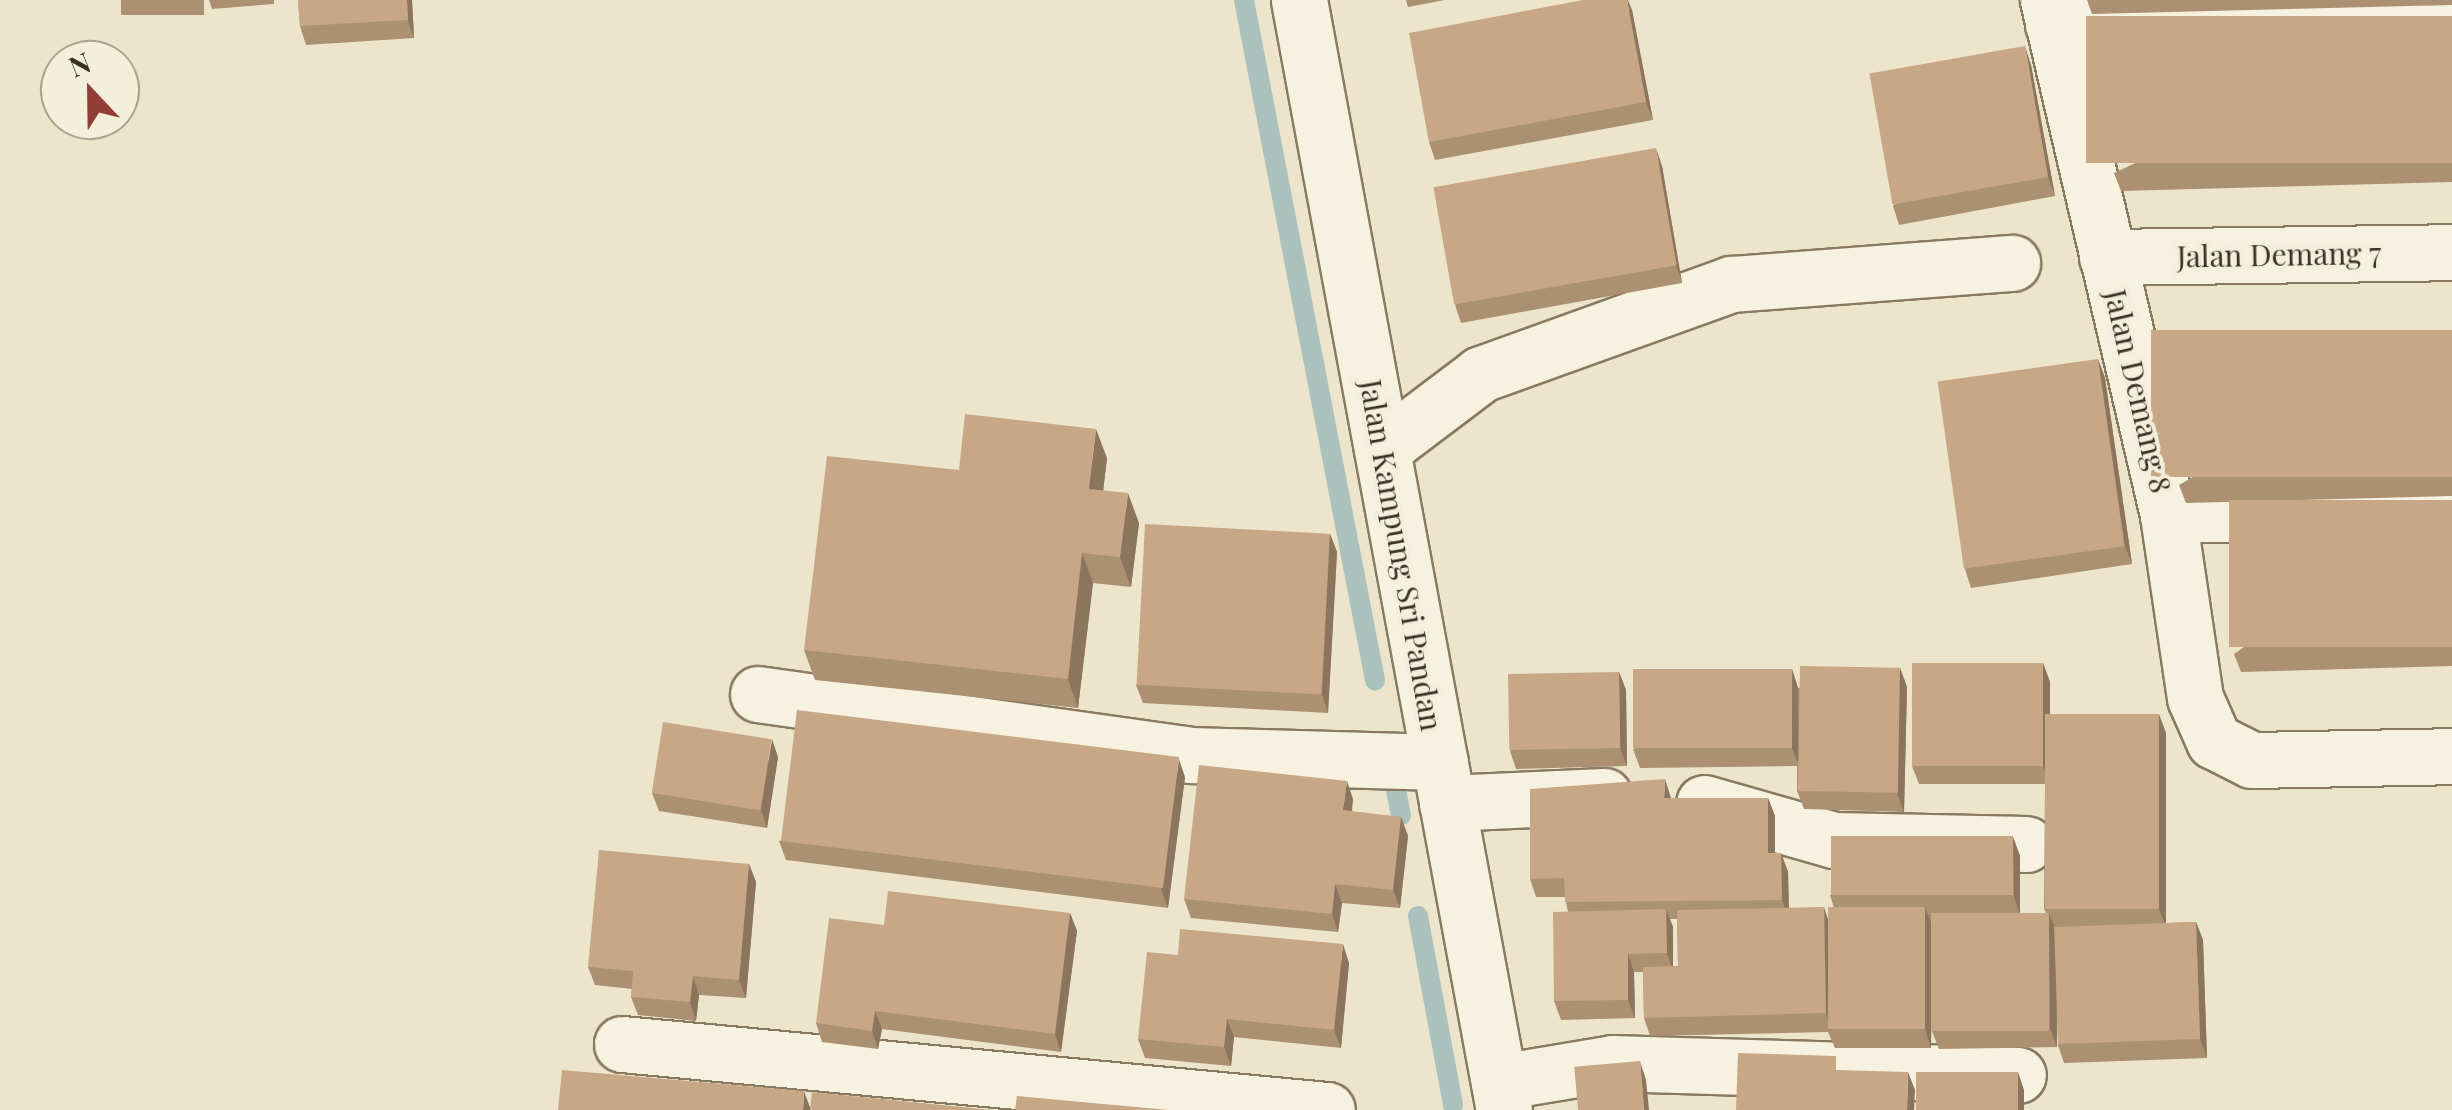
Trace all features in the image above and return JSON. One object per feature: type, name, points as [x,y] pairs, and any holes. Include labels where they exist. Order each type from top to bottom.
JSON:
[{"type":"street","name":"Jalan Kampung Sri Pandan","points":[[1299,0],[1502,1096]]},
{"type":"street","points":[[2051,12],[2452,15]]},
{"type":"street","name":"Jalan Demang 8","points":[[2051,12],[2168,515],[2195,698],[2214,741],[2252,760],[2452,756]]},
{"type":"street","name":"Jalan Demang 7","points":[[2106,257],[2452,252]]},
{"type":"street","points":[[1382,449],[1481,374],[1731,284],[2012,263]]},
{"type":"street","points":[[2168,515],[2452,510]]},
{"type":"street","points":[[758,694],[1190,755],[1717,805],[1834,840],[2026,844]]},
{"type":"street","points":[[622,1044],[1327,1110]]},
{"type":"street","points":[[1502,1096],[1612,1063],[2018,1075]]},
{"type":"building","points":[[298,0],[407,0],[408,20],[300,26]]},
{"type":"building","points":[[1583,0],[1627,0],[1646,102],[1429,142],[1409,33]]},
{"type":"building","points":[[2086,16],[2452,16],[2452,163],[2086,163]]},
{"type":"building","points":[[2025,46],[2048,177],[1892,204],[1869,73]]},
{"type":"building","points":[[1656,148],[1677,265],[1454,304],[1433,187]]},
{"type":"building","points":[[2151,330],[2452,330],[2452,477],[2151,477]]},
{"type":"building","points":[[2098,359],[2124,546],[1964,569],[1938,382]]},
{"type":"building","points":[[965,414],[1096,429],[1089,489],[1128,493],[1120,557],[1082,553],[1068,679],[804,650],[827,456],[959,470]]},
{"type":"building","points":[[2229,500],[2452,500],[2452,647],[2229,647]]},
{"type":"building","points":[[1145,524],[1330,534],[1321,694],[1137,685]]},
{"type":"building","points":[[1912,663],[2043,663],[2043,766],[1912,766]]},
{"type":"building","points":[[1800,666],[1900,668],[1898,793],[1798,791]]},
{"type":"building","points":[[1633,669],[1792,669],[1792,748],[1633,748]]},
{"type":"building","points":[[1619,672],[1620,748],[1509,750],[1508,674]]},
{"type":"building","points":[[797,710],[1179,757],[1163,888],[781,841]]},
{"type":"building","points":[[2045,714],[2159,714],[2159,909],[2045,909]]},
{"type":"building","points":[[663,722],[772,739],[760,810],[652,793]]},
{"type":"building","points":[[1199,765],[1347,781],[1343,810],[1401,817],[1393,890],[1335,884],[1332,914],[1184,899]]},
{"type":"building","points":[[1665,779],[1664,798],[1768,798],[1768,853],[1781,853],[1782,900],[1565,902],[1564,878],[1530,879],[1530,789]]},
{"type":"building","points":[[1831,836],[2013,836],[2013,895],[1831,895]]},
{"type":"building","points":[[599,850],[749,864],[739,980],[693,976],[690,1002],[631,997],[633,971],[588,967]]},
{"type":"building","points":[[888,891],[1070,913],[1055,1034],[875,1011],[872,1031],[816,1023],[829,918],[884,925]]},
{"type":"building","points":[[1824,907],[1826,1013],[1644,1018],[1643,967],[1678,966],[1677,910]]},
{"type":"building","points":[[1828,907],[1925,907],[1925,1029],[1828,1029]]},
{"type":"building","points":[[1666,909],[1667,953],[1628,954],[1628,1000],[1554,1001],[1553,912]]},
{"type":"building","points":[[1931,913],[2049,913],[2049,1031],[1931,1031]]},
{"type":"building","points":[[2196,922],[2200,1039],[2058,1044],[2054,927]]},
{"type":"building","points":[[1180,929],[1343,944],[1334,1030],[1227,1019],[1224,1047],[1138,1039],[1147,952],[1178,955]]},
{"type":"building","points":[[1738,1053],[1836,1056],[1836,1070],[1908,1072],[1907,1110],[1736,1110]]},
{"type":"building","points":[[1640,1061],[1644,1110],[1578,1110],[1574,1067]]},
{"type":"building","points":[[562,1070],[804,1091],[803,1110],[558,1110]]},
{"type":"building","points":[[1916,1072],[2018,1072],[2018,1110],[1916,1110]]},
{"type":"building","points":[[812,1092],[992,1110],[810,1110]]},
{"type":"building","points":[[1017,1096],[1169,1110],[1015,1110]]},
{"type":"waterway","points":[[1244,0],[1375,680]]},
{"type":"waterway","points":[[1396,790],[1401,816]]},
{"type":"waterway","points":[[1418,916],[1453,1105]]}]
